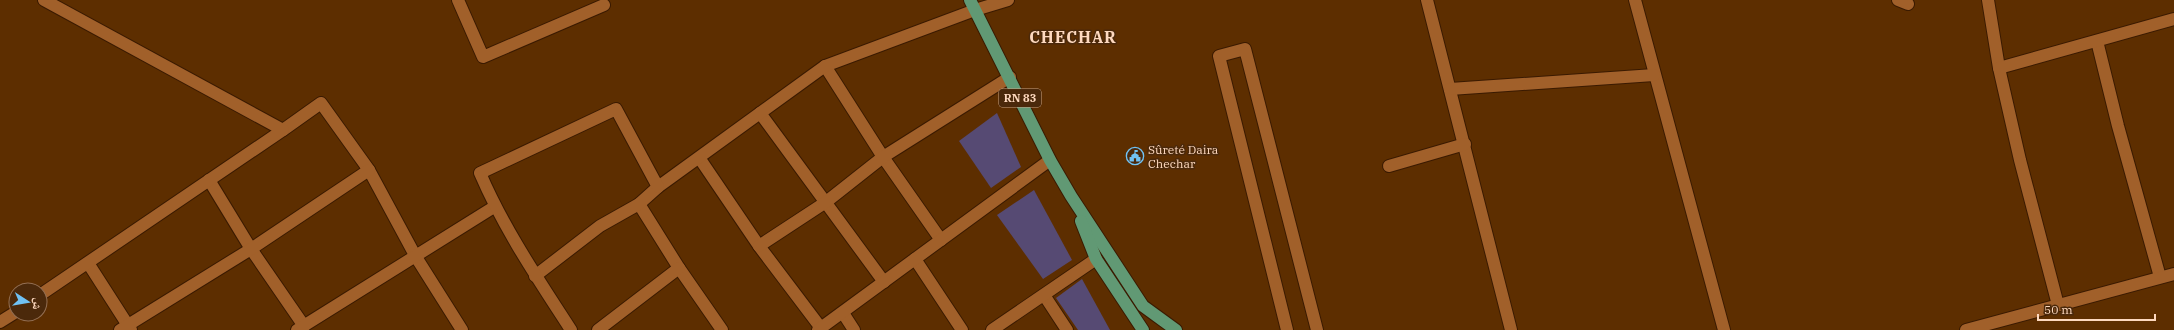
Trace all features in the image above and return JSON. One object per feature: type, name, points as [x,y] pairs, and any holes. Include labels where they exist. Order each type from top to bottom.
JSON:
[{"type":"main road","name":"RN 83","points":[[973,5],[1050,160],[1071,196],[1143,306],[1176,330]]},
{"type":"main road","name":"RN 83","points":[[1071,196],[1096,259],[1143,330]]},
{"type":"street","points":[[44,0],[283,130]]},
{"type":"street","points":[[458,0],[483,57],[607,2]]},
{"type":"street","points":[[536,276],[600,226],[639,204],[658,187],[700,159],[825,66],[973,5],[1008,0]]},
{"type":"street","points":[[1427,0],[1512,330]]},
{"type":"street","points":[[1635,0],[1724,330]]},
{"type":"street","points":[[1988,0],[1999,68],[2020,160],[2058,305]]},
{"type":"street","points":[[1999,68],[2174,19]]},
{"type":"street","points":[[2098,41],[2118,126],[2160,277]]},
{"type":"street","points":[[1288,330],[1219,56],[1245,50],[1317,330]]},
{"type":"street","points":[[825,66],[883,157],[941,240]]},
{"type":"street","points":[[1450,89],[1654,75]]},
{"type":"street","points":[[759,246],[826,202],[883,157],[1010,77]]},
{"type":"street","points":[[48,290],[321,103],[369,170],[416,257],[462,330]]},
{"type":"street","points":[[571,330],[494,207],[480,173],[616,109],[658,187]]},
{"type":"street","points":[[760,113],[884,282]]},
{"type":"street","points":[[1389,166],[1465,144]]},
{"type":"street","points":[[700,159],[759,246],[820,329],[1050,160]]},
{"type":"street","points":[[88,263],[126,328],[251,249],[369,170]]},
{"type":"street","points":[[209,180],[301,328],[494,207]]},
{"type":"street","points":[[639,204],[718,329]]},
{"type":"street","points":[[915,259],[962,330]]},
{"type":"street","points":[[992,330],[1044,296],[1096,259]]},
{"type":"street","points":[[598,330],[679,268]]},
{"type":"street","points":[[1966,330],[2174,274]]},
{"type":"street","points":[[1044,296],[1067,330]]},
{"type":"street","points":[[843,313],[854,330]]},
{"type":"shaded area","points":[[997,113],[1021,167],[991,188],[959,141]]},
{"type":"shaded area","points":[[1034,190],[1072,260],[1043,279],[997,215]]},
{"type":"shaded area","points":[[1082,279],[1110,330],[1078,330],[1056,298]]},
{"type":"place","name":"Sûreté Daira Chechar","points":[[1135,156]]},
{"type":"district","name":"CHECHAR","points":[[1073,37]]}]
